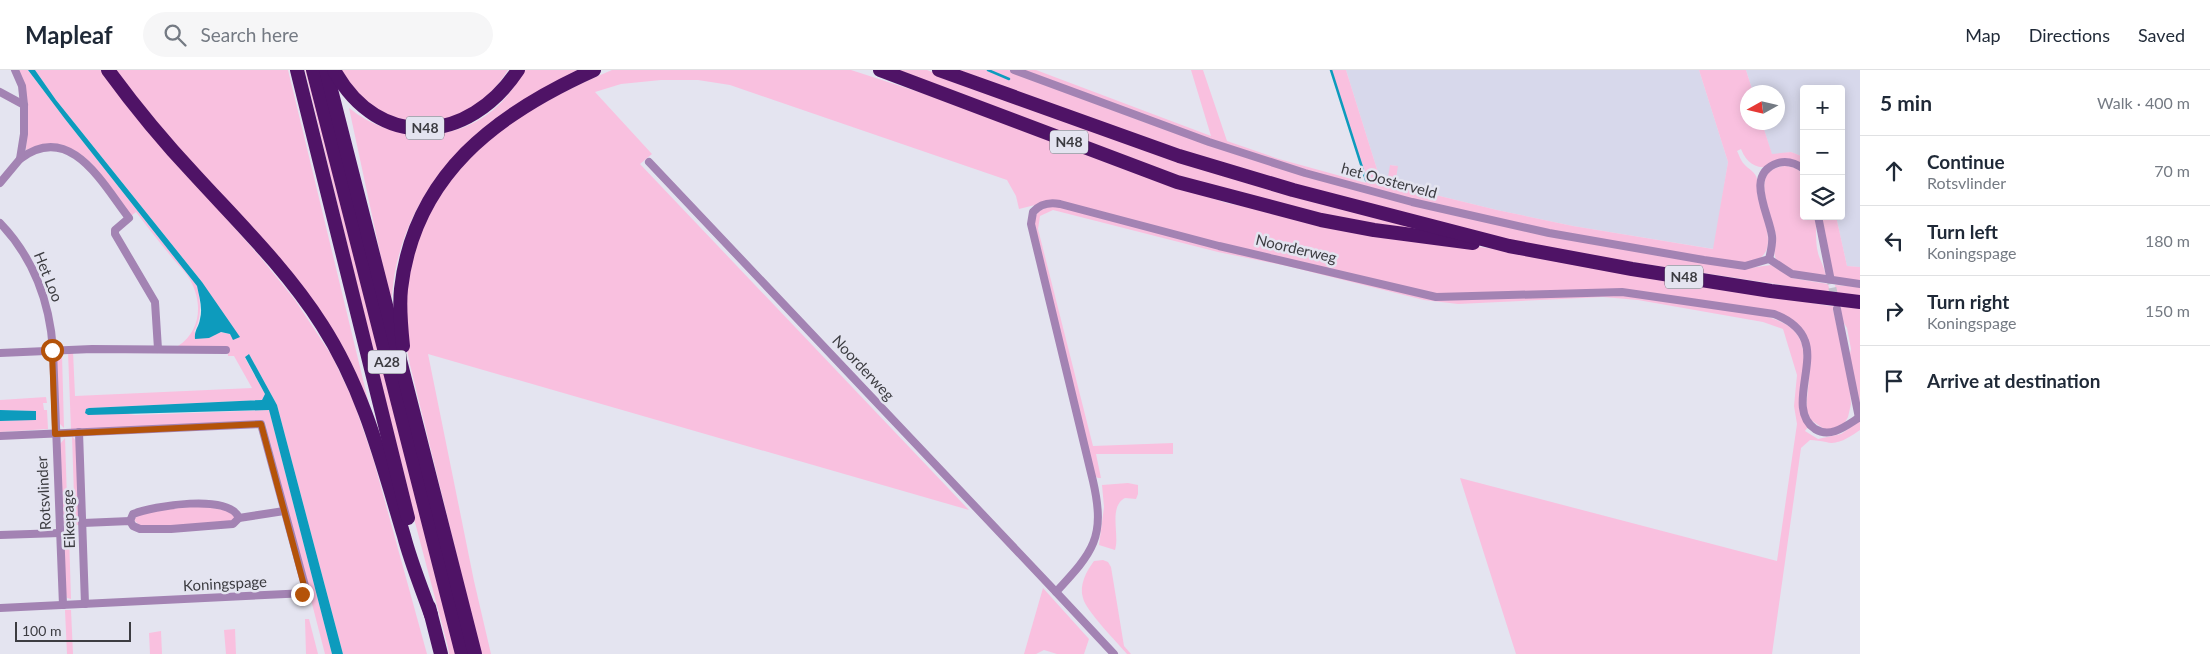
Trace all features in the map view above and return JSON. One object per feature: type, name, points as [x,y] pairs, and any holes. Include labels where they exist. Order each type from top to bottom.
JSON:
[{"type":"highway","name":"A28","points":[[108,70],[137,109],[269,255],[306,300],[323,326],[356,386],[386,472],[404,538],[431,615]]},
{"type":"highway","name":"A28","points":[[297,70],[441,654]]},
{"type":"highway","name":"A28","points":[[313,70],[462,654]]},
{"type":"highway","name":"A28","points":[[326,70],[475,654]]},
{"type":"highway","name":"N48","points":[[334,70],[353,100],[365,109],[386,122],[417,128],[441,127],[461,121],[478,112],[494,100],[518,70]]},
{"type":"highway","name":"A28","points":[[405,379],[401,291],[404,264],[413,235],[431,195],[457,161],[491,130],[549,92],[594,70]]},
{"type":"highway","points":[[873,70],[887,72]]},
{"type":"highway","name":"N48","points":[[939,70],[1188,159],[1293,190],[1509,246],[1771,292],[1860,302]]},
{"type":"highway","name":"N48","points":[[887,72],[1186,185],[1270,208],[1374,230],[1450,241],[1509,246]]},
{"type":"street","points":[[16,70],[22,86],[25,124],[20,159]]},
{"type":"street","name":"het Oosterveld","points":[[1014,70],[1209,142],[1305,173],[1412,202],[1549,233],[1704,260],[1745,266],[1769,259]]},
{"type":"street","points":[[0,92],[24,105]]},
{"type":"street","points":[[0,183],[20,159],[31,151],[46,146],[62,148],[72,152],[87,165],[129,218],[116,230],[115,234],[155,302],[158,349]]},
{"type":"street","name":"Noorderweg","points":[[649,162],[1114,654]]},
{"type":"street","points":[[1800,167],[1793,163],[1782,162],[1768,170],[1762,179],[1761,195],[1772,237],[1769,259],[1792,274],[1860,284]]},
{"type":"street","name":"Noorderweg","points":[[1056,592],[1088,555],[1096,538],[1099,517],[1094,481],[1031,224],[1033,212],[1038,207],[1049,204],[1057,203],[1219,246],[1269,256],[1436,297],[1622,292],[1774,314],[1794,326],[1805,342],[1808,356],[1803,407],[1805,418],[1809,424],[1819,431],[1830,432],[1842,429],[1859,417]]},
{"type":"street","points":[[1819,220],[1830,276]]},
{"type":"street","name":"Het Loo","points":[[0,222],[23,252],[37,278],[48,316],[52,350]]},
{"type":"street","points":[[1837,309],[1859,417]]},
{"type":"street","points":[[0,353],[52,350],[226,350]]},
{"type":"street","name":"Rotsvlinder","points":[[52,350],[63,605]]},
{"type":"street","name":"Koningspage","points":[[0,436],[261,424],[306,593],[0,608]]},
{"type":"street","name":"Eikepage","points":[[79,432],[85,604]]},
{"type":"street","points":[[130,521],[134,514],[142,511],[180,504],[219,506],[234,510],[239,518]]},
{"type":"street","points":[[130,521],[133,526],[140,528],[171,529],[233,524],[239,518],[284,511]]},
{"type":"street","points":[[83,523],[130,521]]},
{"type":"street","points":[[0,535],[60,533]]},
{"type":"shaded area","points":[[18,70],[28,70],[197,286],[200,310],[194,332],[209,338],[220,332],[230,334],[202,282],[56,100],[35,70],[101,70],[140,121],[261,258],[295,300],[332,356],[353,400],[373,458],[427,654],[343,654],[277,405],[249,354],[245,358],[265,394],[262,400],[89,408],[135,415],[269,410],[332,654],[325,654],[265,422],[71,430],[68,352],[73,351],[75,396],[252,388],[234,356],[228,356],[228,349],[178,346],[186,339],[196,323],[198,303],[192,284],[185,272],[136,212],[131,216],[89,162],[67,147],[56,144],[26,150],[28,104]]},
{"type":"shaded area","points":[[112,70],[288,70],[376,433],[349,365]]},
{"type":"shaded area","points":[[305,70],[308,70],[456,654],[449,654],[408,496]]},
{"type":"shaded area","points":[[338,70],[508,70],[497,85],[470,109],[437,121],[419,122],[401,120],[365,106],[356,97]]},
{"type":"shaded area","points":[[523,70],[578,70],[526,99],[490,124],[455,155],[440,173],[415,212],[406,233],[396,267],[391,304],[349,108],[372,122],[396,131],[421,135],[446,132],[469,125],[491,112],[509,94]]},
{"type":"shaded area","points":[[612,70],[851,70],[956,104],[1162,182],[1227,203],[1384,234],[1510,251],[1830,306],[1860,308],[1860,404],[1849,358],[1851,349],[1847,328],[1842,320],[1840,307],[1833,309],[1849,382],[1851,404],[1844,424],[1834,429],[1824,429],[1811,420],[1806,409],[1811,358],[1809,341],[1787,317],[1630,290],[1439,295],[1220,244],[1051,201],[1019,209],[1016,196],[1007,180],[730,85],[698,80],[661,80],[621,84],[595,92],[652,154],[640,164],[969,510],[428,354],[474,581],[491,654],[481,654],[403,331],[403,307],[416,245],[432,209],[452,177],[478,150],[507,126],[540,105]]},
{"type":"shaded area","points":[[888,70],[927,70],[1007,100],[1450,233],[1381,229],[1182,179]]},
{"type":"shaded area","points":[[959,70],[1008,70],[1144,122],[1375,195],[1743,269],[1771,265],[1792,278],[1828,284],[1830,292],[1836,291],[1835,285],[1860,287],[1860,297],[1554,250],[1376,209],[1128,135]]},
{"type":"shaded area","points":[[1020,70],[1036,70],[1211,136],[1191,70],[1203,70],[1227,141],[1279,159],[1366,183],[1331,70],[1346,70],[1381,182],[1387,183],[1390,165],[1398,166],[1395,185],[1573,226],[1713,249],[1728,162],[1699,70],[1746,70],[1751,85],[1740,85],[1740,130],[1764,130],[1772,154],[1791,152],[1800,155],[1800,163],[1765,168],[1751,163],[1741,149],[1737,151],[1743,163],[1754,172],[1756,177],[1758,198],[1768,240],[1767,249],[1762,256],[1753,261],[1739,263],[1510,222],[1420,202],[1285,164]]},
{"type":"shaded area","points":[[1346,70],[1699,70],[1728,162],[1714,249],[1573,226],[1395,185],[1397,166],[1391,165],[1387,183],[1381,182]]},
{"type":"shaded area","points":[[1746,70],[1860,70],[1860,267],[1847,266],[1837,220],[1845,220],[1845,85],[1800,85],[1800,155],[1791,152],[1772,155],[1764,130],[1785,130],[1785,85],[1751,85]]},
{"type":"shaded area","points":[[1787,166],[1796,168],[1800,172],[1800,220],[1815,220],[1817,248],[1826,277],[1792,271],[1776,259],[1776,236],[1767,204],[1764,183],[1767,174],[1775,168]]},
{"type":"shaded area","points":[[1053,205],[1435,299],[1607,293],[1756,314],[1780,321],[1795,332],[1803,349],[1804,360],[1800,398],[1801,408],[1808,427],[1805,431],[1818,439],[1841,434],[1860,421],[1860,430],[1840,442],[1831,443],[1810,440],[1801,448],[1772,654],[1516,654],[1460,478],[1777,561],[1797,424],[1794,406],[1797,375],[1783,329],[1763,322],[1638,300],[1603,297],[1458,304],[1424,300],[1287,266],[1218,252],[1053,210],[1040,216],[1038,229],[1093,446],[1173,443],[1173,454],[1096,454],[1101,478],[1098,478],[1095,476],[1034,221],[1040,210]]},
{"type":"shaded area","points":[[1822,220],[1837,220],[1847,266],[1860,267],[1860,282],[1834,278]]},
{"type":"shaded area","points":[[61,353],[64,428],[59,423],[57,360]]},
{"type":"shaded area","points":[[46,397],[47,403],[43,403],[44,410],[47,410],[48,429],[0,432],[0,421],[36,419],[35,411],[0,410],[0,400]]},
{"type":"shaded area","points":[[72,436],[76,441],[79,525],[75,525]]},
{"type":"shaded area","points":[[65,438],[68,530],[64,530],[60,444]]},
{"type":"shaded area","points":[[1128,483],[1138,485],[1138,494],[1136,499],[1125,498],[1117,508],[1115,550],[1099,545],[1104,507],[1102,485]]},
{"type":"shaded area","points":[[200,506],[231,511],[235,518],[232,521],[185,526],[139,525],[134,520],[137,516],[157,510]]},
{"type":"shaded area","points":[[63,534],[69,534],[71,599],[67,598],[66,593]]},
{"type":"shaded area","points":[[1103,560],[1108,562],[1111,567],[1124,646],[1131,654],[1127,654],[1102,626],[1085,604],[1083,598],[1082,588],[1086,574],[1094,561]]},
{"type":"shaded area","points":[[1043,588],[1089,639],[1084,654],[1057,654],[1044,650],[1036,654],[1024,654]]},
{"type":"shaded area","points":[[65,610],[71,610],[73,654],[67,654]]},
{"type":"shaded area","points":[[305,619],[309,619],[318,654],[306,654]]},
{"type":"shaded area","points":[[235,629],[236,654],[226,654],[224,630]]},
{"type":"shaded area","points":[[161,631],[162,654],[150,654],[149,633]]},
{"type":"water","points":[[28,70],[35,70],[56,100],[202,282],[240,337],[233,340],[230,334],[221,332],[209,338],[195,339],[201,311],[197,286]]},
{"type":"water","points":[[249,354],[277,405],[343,654],[332,654],[269,410],[88,415],[85,413],[86,409],[89,408],[262,400],[265,394],[245,357]]},
{"type":"water","points":[[0,410],[36,411],[36,420],[0,421]]},
{"type":"waterway","points":[[988,70],[1009,79]]},
{"type":"waterway","points":[[1331,70],[1366,180]]},
{"type":"tunnel","points":[[1830,276],[1835,301]]},
{"type":"route","points":[[52,350],[55,434],[261,424],[306,593],[302,594]]}]
